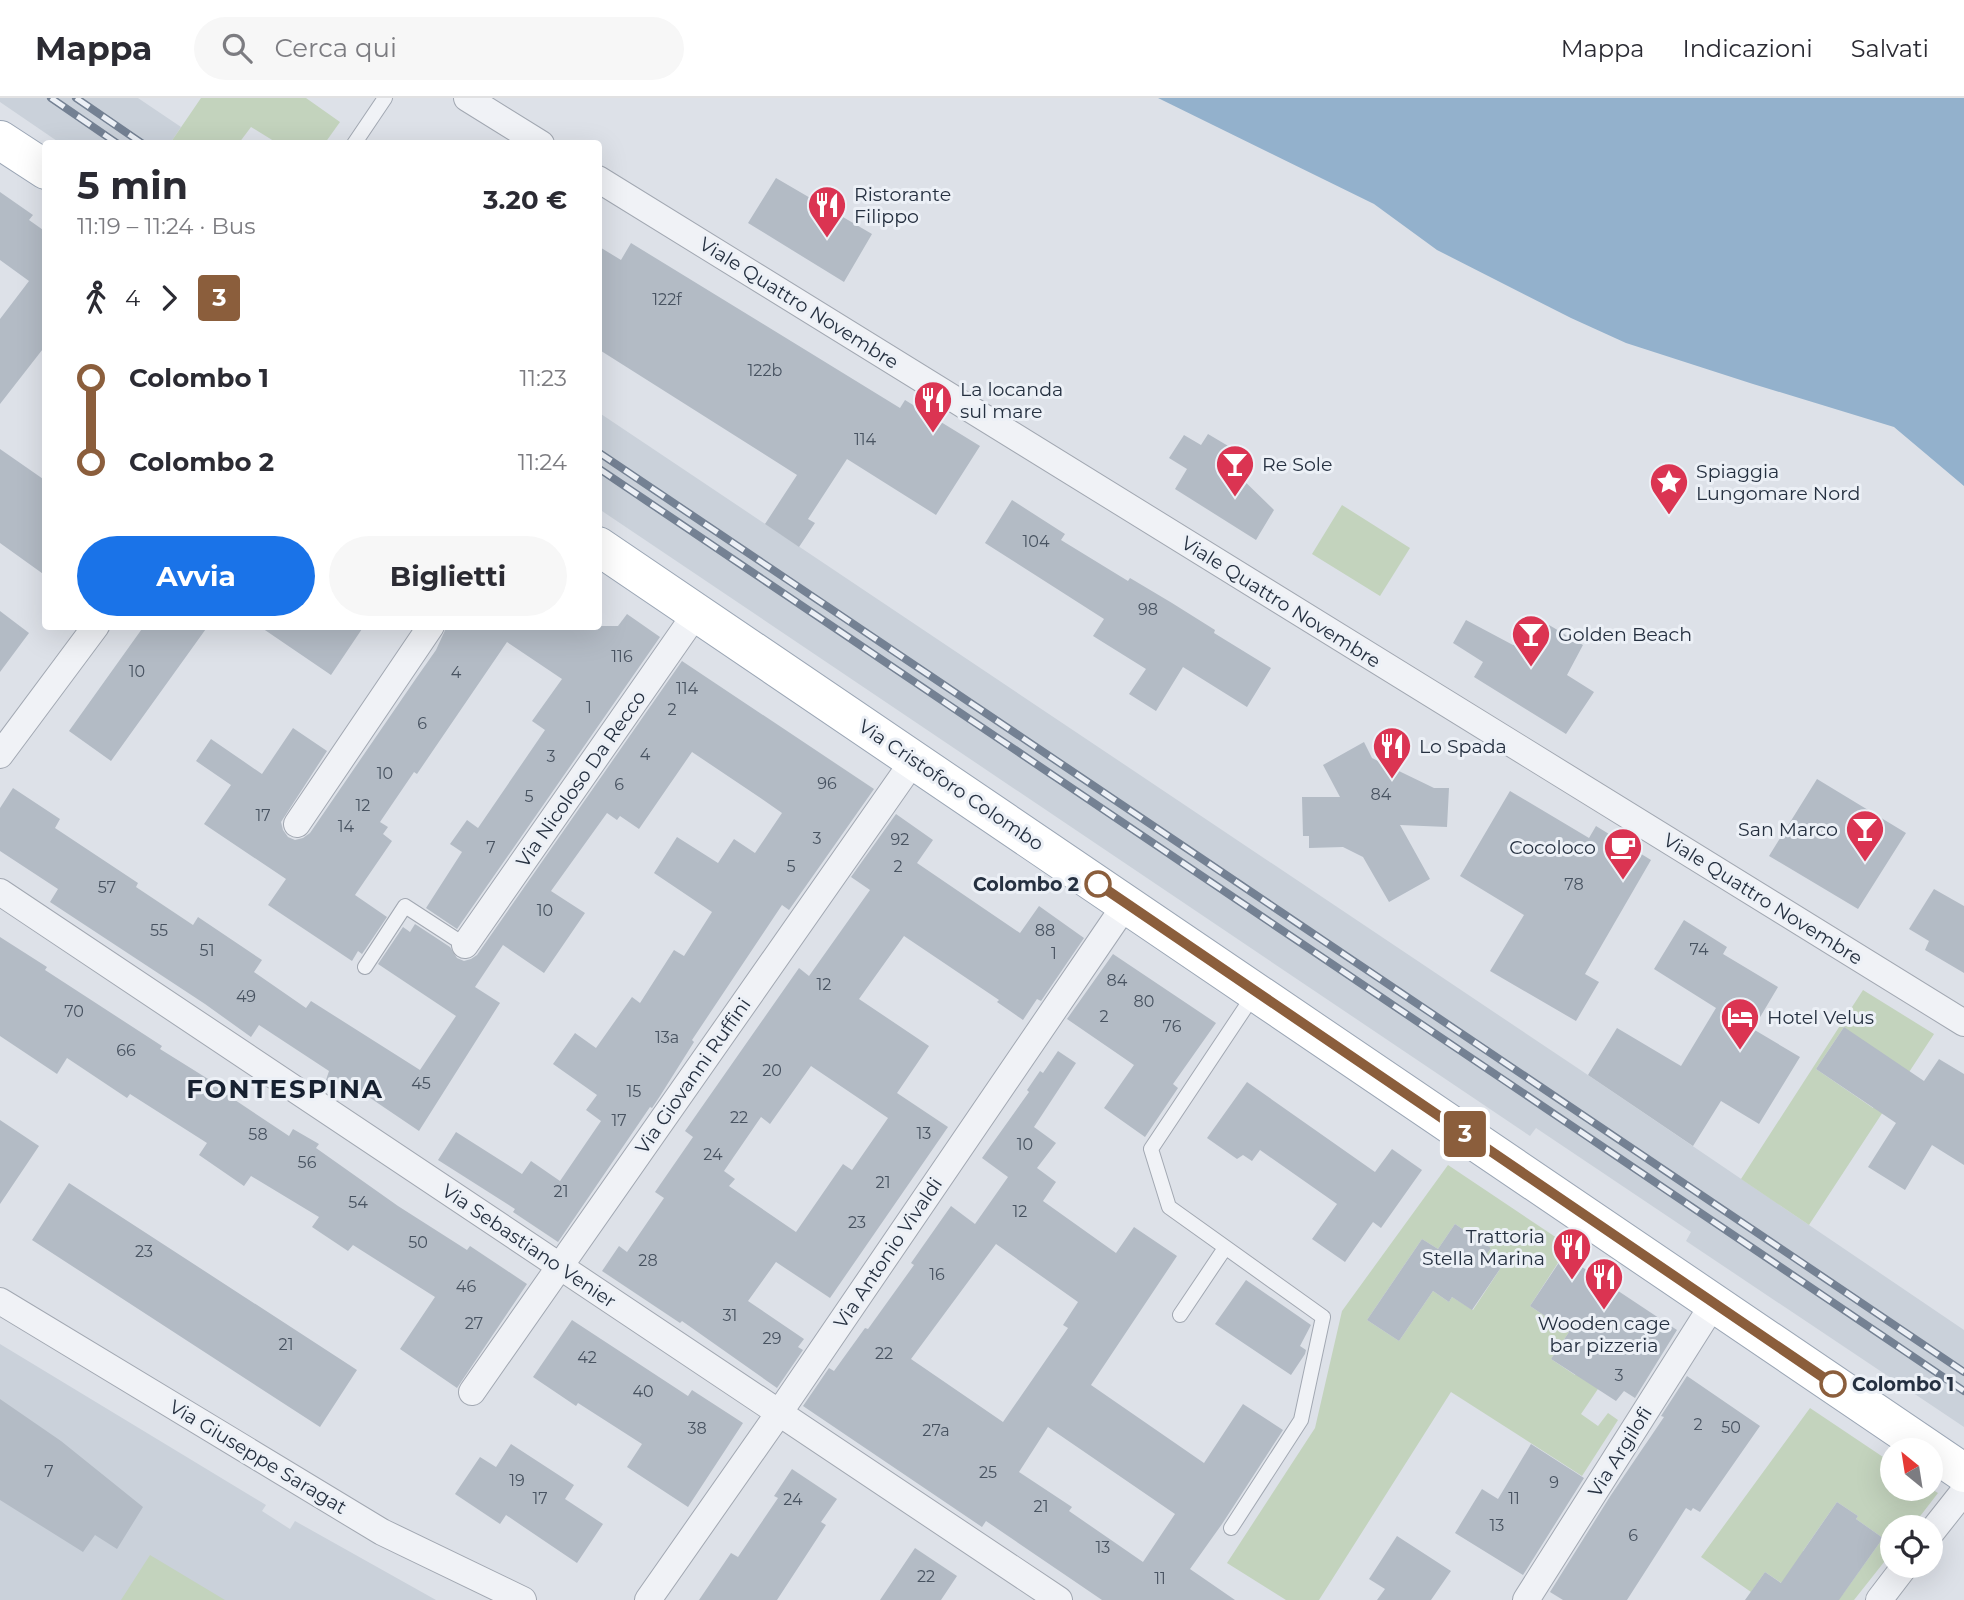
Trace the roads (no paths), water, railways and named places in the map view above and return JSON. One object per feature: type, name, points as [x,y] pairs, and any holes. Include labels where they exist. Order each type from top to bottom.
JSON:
[{"type":"main road","points":[[0,140],[42,167]]},
{"type":"main road","name":"Via Cristoforo Colombo","points":[[602,549],[1964,1473]]},
{"type":"street","points":[[467,98],[535,140]]},
{"type":"street","name":"Viale Quattro Novembre","points":[[602,181],[1964,1023]]},
{"type":"street","name":"Via Nicoloso Da Recco","points":[[465,945],[697,612]]},
{"type":"street","points":[[0,755],[93,630]]},
{"type":"street","points":[[297,824],[428,630]]},
{"type":"street","name":"Via Giovanni Ruffini","points":[[472,1392],[914,760]]},
{"type":"street","name":"Via Sebastiano Venier","points":[[0,892],[1059,1600]]},
{"type":"street","name":"Via Antonio Vivaldi","points":[[648,1600],[779,1413],[1126,904]]},
{"type":"street","name":"Via Giuseppe Saragat","points":[[0,1301],[382,1532],[523,1600]]},
{"type":"street","name":"Via Argilofi","points":[[1526,1600],[1714,1303]]},
{"type":"street","points":[[1943,1518],[1964,1491]]},
{"type":"street","points":[[1879,1600],[1896,1578]]},
{"type":"lane","points":[[357,140],[385,98]]},
{"type":"lane","points":[[365,967],[405,906],[465,945]]},
{"type":"lane","points":[[1231,1528],[1301,1420],[1324,1317],[1169,1207],[1151,1149],[1256,992]]},
{"type":"lane","points":[[1180,1315],[1225,1248]]},
{"type":"water","points":[[1158,98],[1964,98],[1964,486],[1894,427],[1626,343],[1437,250],[1374,204]]},
{"type":"railway","points":[[51,98],[112,140]]},
{"type":"railway","points":[[76,98],[137,140]]},
{"type":"railway","points":[[602,455],[1964,1372]]},
{"type":"railway","points":[[602,471],[1964,1391]]},
{"type":"place","name":"Ristorante Filippo","points":[[827,239]]},
{"type":"place","name":"La locanda sul mare","points":[[933,434]]},
{"type":"place","name":"Re Sole","points":[[1235,498]]},
{"type":"place","name":"Spiaggia Lungomare Nord","points":[[1669,516]]},
{"type":"place","name":"Golden Beach","points":[[1531,668]]},
{"type":"place","name":"Lo Spada","points":[[1392,780]]},
{"type":"place","name":"San Marco","points":[[1865,863]]},
{"type":"place","name":"Cocoloco","points":[[1623,881]]},
{"type":"place","name":"Colombo 2","points":[[1098,884]]},
{"type":"place","name":"Hotel Velus","points":[[1740,1051]]},
{"type":"place","name":"Trattoria Stella Marina","points":[[1572,1281]]},
{"type":"place","name":"Wooden cage bar pizzeria","points":[[1604,1311]]},
{"type":"place","name":"Colombo 1","points":[[1833,1384]]},
{"type":"district","name":"FONTESPINA","points":[[285,1089]]}]
